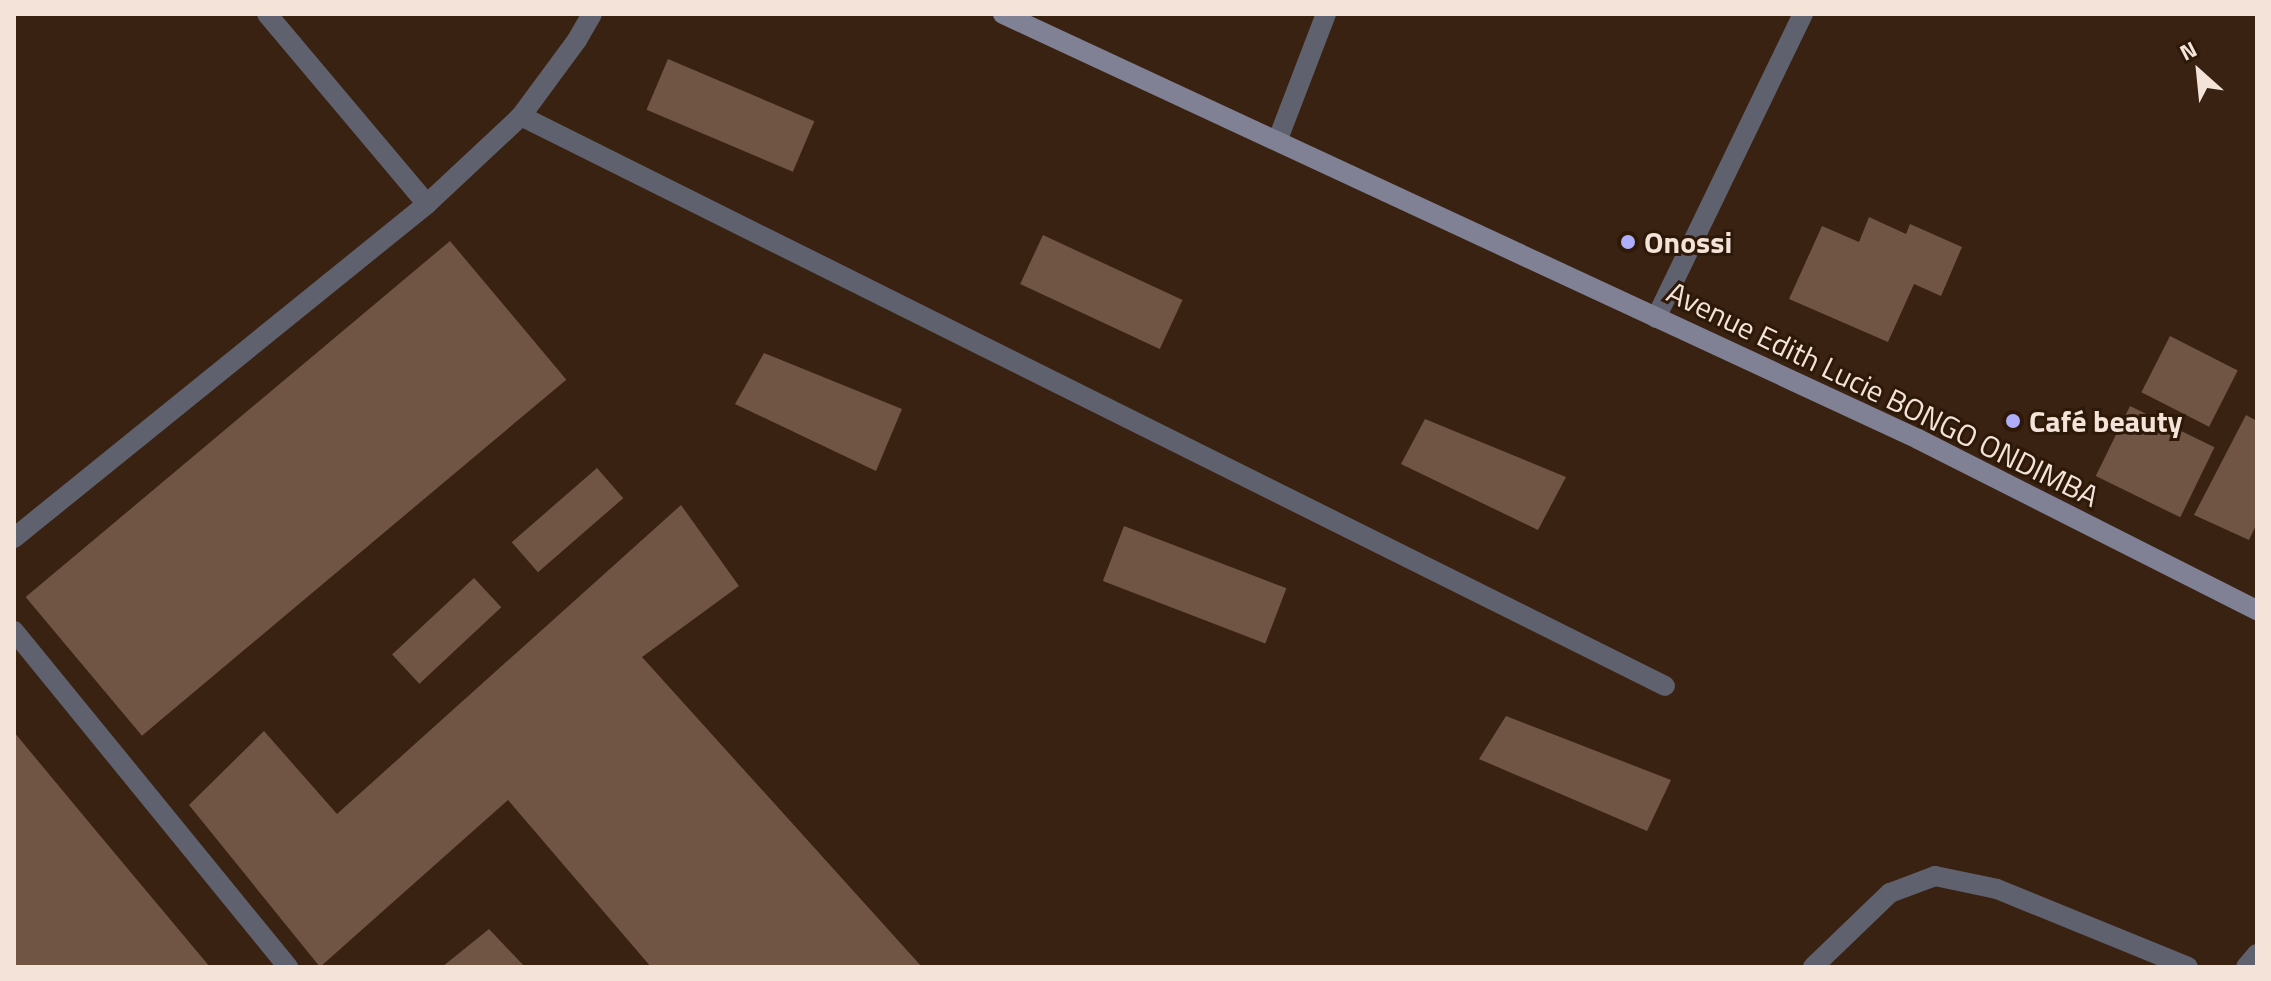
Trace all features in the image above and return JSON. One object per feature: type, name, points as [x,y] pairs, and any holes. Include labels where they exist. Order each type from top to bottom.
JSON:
[{"type":"main road","name":"Avenue Edith Lucie BONGO ONDIMBA","points":[[1003,14],[1278,139],[1918,439],[2257,610]]},
{"type":"street","points":[[267,14],[427,204]]},
{"type":"street","points":[[14,538],[427,204],[521,116],[577,40],[592,14]]},
{"type":"street","points":[[1278,139],[1326,14]]},
{"type":"street","points":[[1656,318],[1803,14]]},
{"type":"street","points":[[521,116],[1665,686]]},
{"type":"street","points":[[14,631],[288,967]]},
{"type":"street","points":[[1813,967],[1890,893],[1935,876],[1997,889],[2188,967]]},
{"type":"street","points":[[2246,967],[2257,954]]},
{"type":"building","points":[[668,59],[814,121],[793,172],[647,110]]},
{"type":"building","points":[[1869,217],[1906,234],[1910,224],[1962,247],[1941,296],[1914,284],[1888,342],[1789,299],[1822,226],[1859,242]]},
{"type":"building","points":[[1043,235],[1183,300],[1160,349],[1020,284]]},
{"type":"building","points":[[450,241],[566,380],[142,736],[26,597]]},
{"type":"building","points":[[2170,336],[2238,371],[2209,427],[2141,392]]},
{"type":"building","points":[[764,353],[902,409],[876,471],[735,404]]},
{"type":"building","points":[[2130,406],[2214,447],[2180,517],[2096,476]]},
{"type":"building","points":[[2246,415],[2257,421],[2257,523],[2249,540],[2194,515]]},
{"type":"building","points":[[1425,419],[1566,477],[1538,530],[1401,464]]},
{"type":"building","points":[[597,468],[623,498],[538,572],[512,542]]},
{"type":"building","points":[[681,505],[739,586],[642,657],[922,967],[651,967],[508,800],[320,967],[189,805],[264,731],[337,814]]},
{"type":"building","points":[[1124,526],[1286,588],[1265,643],[1103,581]]},
{"type":"building","points":[[474,578],[501,607],[419,684],[392,654]]},
{"type":"building","points":[[1506,716],[1671,780],[1647,831],[1479,759]]},
{"type":"building","points":[[14,732],[210,967],[18,967],[14,963]]},
{"type":"building","points":[[489,929],[525,967],[442,967]]},
{"type":"place","name":"Onossi","points":[[1628,242]]},
{"type":"place","name":"Café beauty","points":[[2013,421]]}]
